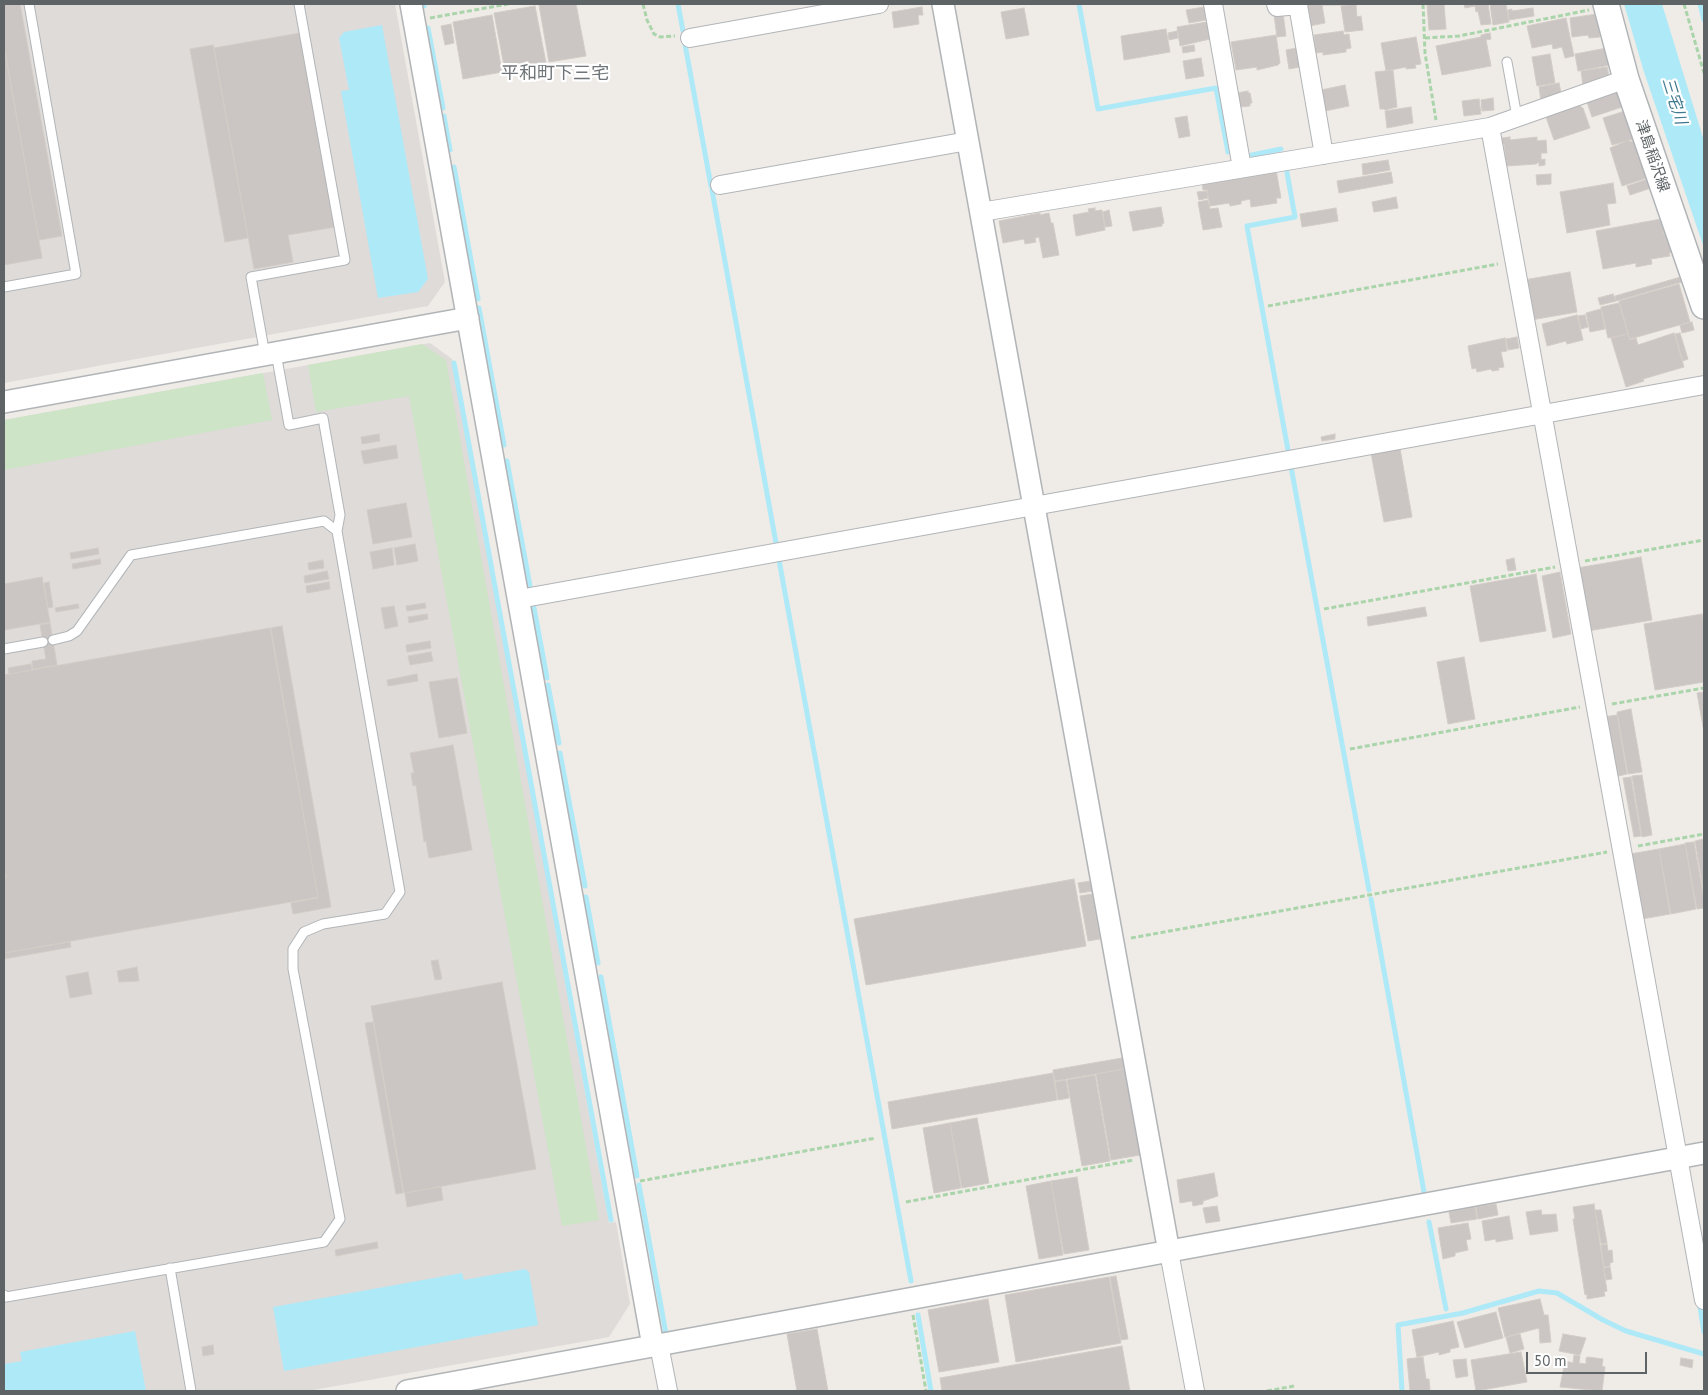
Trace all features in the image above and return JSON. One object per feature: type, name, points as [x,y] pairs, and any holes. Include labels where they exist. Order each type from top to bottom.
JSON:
[{"type":"main road","name":"津島稲沢線","points":[[1607,5],[1626,79],[1704,306]]},
{"type":"street","points":[[690,38],[879,4]]},
{"type":"street","points":[[943,4],[1195,1391]]},
{"type":"street","points":[[1213,4],[1242,168]]},
{"type":"street","points":[[1276,4],[1277,8],[1298,5],[1324,155]]},
{"type":"street","points":[[413,13],[624,1184],[656,1346],[668,1391]]},
{"type":"street","points":[[981,212],[1490,127],[1626,79]]},
{"type":"street","points":[[1490,127],[1704,1300]]},
{"type":"street","points":[[720,186],[968,141]]},
{"type":"street","points":[[4,402],[468,318]]},
{"type":"street","points":[[519,600],[1704,385]]},
{"type":"street","points":[[407,1391],[1704,1153]]},
{"type":"lane","points":[[4,287],[76,274],[29,4]]},
{"type":"lane","points":[[4,1296],[324,1242],[340,1219],[293,969],[293,949],[304,932],[323,924],[385,914],[400,892],[337,531],[340,515],[323,418],[289,425],[251,278],[345,260],[299,4]]},
{"type":"lane","points":[[1507,62],[1517,118]]},
{"type":"lane","points":[[4,649],[69,636],[77,631],[131,555],[324,521],[337,531]]},
{"type":"lane","points":[[170,1268],[191,1391]]},
{"type":"path","points":[[413,13],[508,4]]},
{"type":"path","points":[[643,4],[647,20],[654,34],[660,37],[688,35],[690,38]]},
{"type":"path","points":[[1423,4],[1425,53],[1439,136]]},
{"type":"path","points":[[1684,4],[1704,73]]},
{"type":"path","points":[[1425,38],[1459,36],[1607,5]]},
{"type":"path","points":[[1268,306],[1514,262]]},
{"type":"path","points":[[1324,609],[1704,540]]},
{"type":"path","points":[[1350,750],[1704,688]]},
{"type":"path","points":[[1113,941],[1704,834]]},
{"type":"path","points":[[624,1184],[876,1138]]},
{"type":"path","points":[[906,1202],[1152,1156]]},
{"type":"path","points":[[910,1300],[926,1391]]},
{"type":"path","points":[[1267,1391],[1294,1386]]},
{"type":"shaded area","points":[[4,4],[395,4],[445,282],[428,306],[4,383]]},
{"type":"shaded area","points":[[430,343],[452,359],[609,1223],[616,1222],[630,1304],[609,1337],[308,1391],[4,1391],[4,420]]},
{"type":"green space","points":[[422,344],[446,360],[599,1220],[562,1226],[409,396],[316,412],[308,365]]},
{"type":"green space","points":[[263,373],[272,420],[4,470],[4,420]]},
{"type":"water","name":"三宅川","points":[[1624,4],[1662,4],[1704,141],[1704,248],[1644,72]]},
{"type":"water","points":[[382,25],[428,279],[418,292],[378,298],[341,91],[349,90],[339,38],[344,32]]},
{"type":"water","points":[[525,1269],[529,1272],[538,1325],[284,1371],[273,1307],[462,1273],[464,1280]]},
{"type":"water","points":[[135,1331],[146,1391],[4,1391],[4,1364],[22,1361],[20,1352]]},
{"type":"building","points":[[4,4],[20,4],[62,236],[39,240],[4,45]]},
{"type":"building","points":[[576,4],[586,56],[549,62],[539,5]]},
{"type":"building","points":[[1305,4],[1343,5],[1322,5],[1325,23],[1309,26]]},
{"type":"building","points":[[1356,4],[1357,17],[1361,16],[1363,30],[1345,32],[1341,6]]},
{"type":"building","points":[[1427,4],[1444,4],[1446,29],[1429,30]]},
{"type":"building","points":[[1464,4],[1488,4],[1491,24],[1481,25],[1475,6],[1465,8]]},
{"type":"building","points":[[1490,4],[1506,4],[1509,22],[1493,25]]},
{"type":"building","points":[[535,6],[546,63],[505,71],[494,13]]},
{"type":"building","points":[[922,7],[923,15],[918,15],[919,24],[894,28],[892,12]]},
{"type":"building","points":[[1204,7],[1206,20],[1189,23],[1186,10]]},
{"type":"building","points":[[1024,8],[1029,35],[1006,39],[1001,12]]},
{"type":"building","points":[[1533,8],[1534,16],[1509,20],[1508,10]]},
{"type":"building","points":[[1283,13],[1286,36],[1277,37],[1274,15]]},
{"type":"building","points":[[1597,14],[1600,37],[1589,38],[1588,35],[1572,37],[1570,18]]},
{"type":"building","points":[[492,15],[502,72],[463,79],[453,22]]},
{"type":"building","points":[[1566,18],[1574,56],[1565,58],[1562,47],[1553,49],[1552,44],[1532,48],[1527,26]]},
{"type":"building","points":[[1207,22],[1210,39],[1180,46],[1177,27]]},
{"type":"building","points":[[451,24],[454,43],[445,45],[441,26]]},
{"type":"building","points":[[1166,29],[1170,52],[1124,60],[1121,36]]},
{"type":"building","points":[[1177,31],[1178,38],[1169,40],[1168,33]]},
{"type":"building","points":[[1343,31],[1344,35],[1349,34],[1351,48],[1346,49],[1346,52],[1323,55],[1323,52],[1316,53],[1314,35]]},
{"type":"building","points":[[300,33],[335,227],[288,235],[293,262],[254,269],[214,48]]},
{"type":"building","points":[[1490,33],[1491,39],[1486,40],[1491,66],[1442,75],[1436,46],[1481,37],[1481,35]]},
{"type":"building","points":[[1276,35],[1280,63],[1278,65],[1257,70],[1257,67],[1236,70],[1231,42]]},
{"type":"building","points":[[1416,37],[1421,64],[1415,65],[1416,68],[1406,69],[1406,67],[1386,71],[1381,43]]},
{"type":"building","points":[[213,45],[248,238],[225,242],[190,49]]},
{"type":"building","points":[[1194,45],[1195,51],[1183,53],[1182,47]]},
{"type":"building","points":[[4,48],[42,258],[4,265]]},
{"type":"building","points":[[1297,48],[1300,67],[1289,69],[1286,50]]},
{"type":"building","points":[[1607,48],[1610,65],[1578,71],[1575,54]]},
{"type":"building","points":[[1550,54],[1555,83],[1537,86],[1532,57]]},
{"type":"building","points":[[1201,58],[1204,76],[1186,79],[1183,61]]},
{"type":"building","points":[[1607,67],[1610,81],[1583,86],[1581,71]]},
{"type":"building","points":[[1393,70],[1397,107],[1385,110],[1380,109],[1375,72]]},
{"type":"building","points":[[1559,83],[1562,97],[1541,101],[1539,87]]},
{"type":"building","points":[[1345,85],[1349,106],[1325,111],[1321,90]]},
{"type":"building","points":[[1616,89],[1622,107],[1592,117],[1586,99]]},
{"type":"building","points":[[1248,91],[1252,103],[1250,103],[1250,106],[1240,107],[1237,93]]},
{"type":"building","points":[[1493,98],[1494,110],[1482,111],[1481,100]]},
{"type":"building","points":[[1479,99],[1481,114],[1464,116],[1462,101]]},
{"type":"building","points":[[1580,105],[1583,108],[1590,128],[1554,140],[1546,117]]},
{"type":"building","points":[[1411,107],[1413,123],[1387,128],[1385,111]]},
{"type":"building","points":[[1625,111],[1634,139],[1612,145],[1603,118]]},
{"type":"building","points":[[1187,116],[1190,136],[1179,138],[1175,118]]},
{"type":"building","points":[[1510,137],[1510,140],[1537,137],[1537,141],[1546,140],[1547,153],[1541,153],[1541,160],[1545,159],[1545,165],[1539,166],[1539,162],[1536,164],[1507,166],[1504,144],[1502,144],[1501,138]]},
{"type":"building","points":[[1629,140],[1630,142],[1635,140],[1647,178],[1622,186],[1610,148]]},
{"type":"building","points":[[1388,160],[1390,170],[1363,175],[1362,164]]},
{"type":"building","points":[[1276,170],[1281,198],[1276,198],[1277,203],[1251,207],[1250,199],[1241,201],[1241,204],[1230,206],[1229,203],[1210,206],[1207,190],[1203,190],[1202,182]]},
{"type":"building","points":[[1391,172],[1393,183],[1339,193],[1337,181]]},
{"type":"building","points":[[1551,174],[1551,184],[1537,185],[1536,175]]},
{"type":"building","points":[[1648,179],[1651,188],[1630,195],[1627,186]]},
{"type":"building","points":[[1613,183],[1616,203],[1607,204],[1610,225],[1567,233],[1560,192]]},
{"type":"building","points":[[1207,191],[1208,198],[1199,200],[1197,192]]},
{"type":"building","points":[[1396,197],[1398,208],[1374,212],[1372,202]]},
{"type":"building","points":[[1208,200],[1210,209],[1218,208],[1222,227],[1203,230],[1198,202]]},
{"type":"building","points":[[1161,207],[1164,223],[1162,226],[1133,231],[1129,212]]},
{"type":"building","points":[[1095,208],[1095,211],[1102,210],[1105,230],[1076,236],[1073,215],[1089,212],[1088,209]]},
{"type":"building","points":[[1336,208],[1338,221],[1302,227],[1300,214]]},
{"type":"building","points":[[1109,210],[1112,226],[1105,227],[1103,212]]},
{"type":"building","points":[[1040,213],[1040,215],[1049,213],[1051,223],[1053,223],[1059,255],[1043,258],[1039,237],[1035,238],[1036,242],[1025,244],[1024,239],[1003,243],[999,221]]},
{"type":"building","points":[[1661,219],[1664,234],[1668,233],[1675,251],[1669,253],[1670,256],[1651,259],[1652,264],[1636,267],[1636,263],[1603,269],[1596,231]]},
{"type":"building","points":[[1570,272],[1577,312],[1531,320],[1524,280]]},
{"type":"building","points":[[1684,276],[1685,281],[1616,301],[1615,296]]},
{"type":"building","points":[[1679,284],[1690,322],[1630,339],[1619,301]]},
{"type":"building","points":[[1613,294],[1616,301],[1600,305],[1598,298]]},
{"type":"building","points":[[1619,303],[1628,334],[1608,338],[1601,307]]},
{"type":"building","points":[[1601,309],[1605,329],[1590,332],[1586,313]]},
{"type":"building","points":[[1577,315],[1583,340],[1567,344],[1566,341],[1547,346],[1542,324]]},
{"type":"building","points":[[1585,315],[1588,327],[1581,329],[1578,316]]},
{"type":"building","points":[[1692,322],[1694,330],[1682,333],[1680,325]]},
{"type":"building","points":[[1674,333],[1684,367],[1643,379],[1644,381],[1626,387],[1611,338],[1628,334],[1630,340],[1636,338],[1638,345]]},
{"type":"building","points":[[1680,333],[1688,359],[1683,361],[1675,334]]},
{"type":"building","points":[[1517,337],[1519,348],[1508,350],[1506,339]]},
{"type":"building","points":[[1505,338],[1507,351],[1501,352],[1504,367],[1498,368],[1499,370],[1492,371],[1491,369],[1477,372],[1476,368],[1472,369],[1468,346]]},
{"type":"building","points":[[379,434],[380,441],[362,444],[361,437]]},
{"type":"building","points":[[1335,434],[1335,439],[1322,441],[1321,437]]},
{"type":"building","points":[[396,445],[398,458],[364,464],[361,451]]},
{"type":"building","points":[[1400,448],[1412,517],[1384,522],[1371,453]]},
{"type":"building","points":[[406,503],[412,537],[373,544],[367,510]]},
{"type":"building","points":[[415,544],[418,561],[397,565],[394,548]]},
{"type":"building","points":[[98,548],[99,554],[71,559],[70,553]]},
{"type":"building","points":[[392,548],[394,565],[373,569],[370,552]]},
{"type":"building","points":[[1641,557],[1652,620],[1588,631],[1577,568]]},
{"type":"building","points":[[1514,558],[1516,570],[1508,571],[1506,560]]},
{"type":"building","points":[[100,559],[101,564],[73,569],[72,564]]},
{"type":"building","points":[[323,560],[324,568],[309,570],[308,563]]},
{"type":"building","points":[[327,571],[329,579],[305,583],[304,576]]},
{"type":"building","points":[[1560,572],[1571,634],[1553,638],[1542,576]]},
{"type":"building","points":[[1536,574],[1546,631],[1480,642],[1470,586]]},
{"type":"building","points":[[42,577],[50,622],[4,630],[4,584]]},
{"type":"building","points":[[49,582],[53,607],[48,608],[44,583]]},
{"type":"building","points":[[329,582],[330,589],[307,593],[306,586]]},
{"type":"building","points":[[425,603],[426,608],[407,611],[406,606]]},
{"type":"building","points":[[78,604],[79,608],[56,612],[55,608]]},
{"type":"building","points":[[394,606],[398,626],[385,629],[381,608]]},
{"type":"building","points":[[1425,607],[1427,616],[1368,626],[1367,617]]},
{"type":"building","points":[[427,614],[428,619],[409,623],[408,617]]},
{"type":"building","points":[[1702,614],[1704,627],[1704,682],[1655,690],[1644,624]]},
{"type":"building","points":[[50,623],[57,665],[33,669],[32,661],[46,659],[40,625]]},
{"type":"building","points":[[282,626],[331,907],[293,914],[291,903],[318,898],[271,628]]},
{"type":"building","points":[[270,628],[318,897],[4,953],[4,878],[6,878],[4,867],[4,675]]},
{"type":"building","points":[[430,641],[431,648],[407,652],[406,645]]},
{"type":"building","points":[[431,652],[433,661],[410,665],[408,656]]},
{"type":"building","points":[[1464,657],[1475,719],[1448,724],[1437,662]]},
{"type":"building","points":[[31,664],[32,670],[9,674],[8,668]]},
{"type":"building","points":[[417,674],[418,681],[388,686],[387,680]]},
{"type":"building","points":[[457,678],[467,733],[439,738],[429,682]]},
{"type":"building","points":[[1704,692],[1704,732],[1697,693]]},
{"type":"building","points":[[1631,709],[1642,772],[1628,774],[1617,712]]},
{"type":"building","points":[[1617,715],[1627,774],[1614,777],[1603,717]]},
{"type":"building","points":[[453,745],[472,850],[429,858],[426,841],[424,842],[416,785],[413,786],[411,773],[414,773],[410,753]]},
{"type":"building","points":[[1642,775],[1652,835],[1642,837],[1632,776]]},
{"type":"building","points":[[1631,777],[1641,836],[1634,837],[1623,778]]},
{"type":"building","points":[[1704,839],[1704,893],[1695,841]]},
{"type":"building","points":[[1694,842],[1704,899],[1704,908],[1697,909],[1685,843]]},
{"type":"building","points":[[1685,844],[1696,909],[1671,914],[1659,849]]},
{"type":"building","points":[[1659,849],[1670,914],[1642,919],[1630,854]]},
{"type":"building","points":[[1074,879],[1086,946],[866,985],[854,919]]},
{"type":"building","points":[[1091,881],[1093,891],[1080,893],[1078,883]]},
{"type":"building","points":[[1092,894],[1100,939],[1088,941],[1080,896]]},
{"type":"building","points":[[70,942],[71,947],[4,959],[4,953]]},
{"type":"building","points":[[438,960],[442,979],[435,980],[431,961]]},
{"type":"building","points":[[137,967],[139,981],[119,982],[117,971]]},
{"type":"building","points":[[88,972],[92,994],[70,998],[66,976]]},
{"type":"building","points":[[502,982],[536,1169],[404,1193],[371,1006]]},
{"type":"building","points":[[373,1022],[403,1193],[396,1194],[365,1023]]},
{"type":"building","points":[[1122,1058],[1124,1069],[1055,1081],[1053,1070]]},
{"type":"building","points":[[1125,1069],[1140,1155],[1111,1160],[1096,1074]]},
{"type":"building","points":[[1053,1073],[1057,1100],[892,1129],[888,1102]]},
{"type":"building","points":[[1095,1075],[1110,1161],[1082,1166],[1067,1080]]},
{"type":"building","points":[[1066,1080],[1069,1098],[1058,1100],[1055,1082]]},
{"type":"building","points":[[977,1118],[989,1183],[962,1188],[950,1123]]},
{"type":"building","points":[[950,1123],[961,1188],[934,1193],[923,1128]]},
{"type":"building","points":[[1214,1173],[1218,1196],[1203,1201],[1203,1204],[1193,1206],[1192,1201],[1180,1203],[1177,1180]]},
{"type":"building","points":[[1077,1177],[1089,1250],[1064,1254],[1051,1181]]},
{"type":"building","points":[[1051,1181],[1063,1255],[1039,1259],[1026,1186]]},
{"type":"building","points":[[441,1187],[443,1200],[407,1207],[405,1193]]},
{"type":"building","points":[[1496,1204],[1498,1215],[1478,1219],[1476,1207]]},
{"type":"building","points":[[1594,1204],[1607,1291],[1604,1292],[1605,1296],[1587,1299],[1573,1219],[1575,1219],[1573,1207]]},
{"type":"building","points":[[1217,1206],[1220,1221],[1206,1223],[1203,1208]]},
{"type":"building","points":[[1475,1207],[1477,1219],[1451,1223],[1449,1212]]},
{"type":"building","points":[[1541,1210],[1542,1215],[1556,1214],[1558,1231],[1530,1235],[1526,1212]]},
{"type":"building","points":[[1595,1210],[1601,1210],[1607,1243],[1601,1244]]},
{"type":"building","points":[[1509,1216],[1513,1239],[1496,1242],[1496,1239],[1485,1241],[1482,1221]]},
{"type":"building","points":[[1468,1223],[1471,1239],[1466,1240],[1468,1250],[1455,1253],[1455,1256],[1443,1259],[1438,1228]]},
{"type":"building","points":[[377,1242],[378,1248],[336,1256],[335,1250]]},
{"type":"building","points":[[1607,1244],[1608,1251],[1612,1250],[1613,1262],[1610,1263],[1610,1266],[1604,1267],[1601,1245]]},
{"type":"building","points":[[1610,1267],[1612,1279],[1606,1280],[1604,1268]]},
{"type":"building","points":[[1116,1276],[1128,1339],[1121,1340],[1110,1277]]},
{"type":"building","points":[[1109,1277],[1121,1343],[1016,1362],[1005,1295]]},
{"type":"building","points":[[988,1299],[999,1362],[939,1372],[928,1310]]},
{"type":"building","points":[[1540,1299],[1544,1315],[1548,1315],[1551,1342],[1540,1343],[1539,1328],[1505,1337],[1498,1308]]},
{"type":"building","points":[[1496,1312],[1503,1338],[1465,1348],[1457,1322]]},
{"type":"building","points":[[1453,1321],[1459,1347],[1439,1355],[1439,1352],[1417,1357],[1412,1330]]},
{"type":"building","points":[[817,1329],[828,1391],[797,1391],[787,1334]]},
{"type":"building","points":[[1520,1334],[1524,1349],[1510,1353],[1506,1337]]},
{"type":"building","points":[[1563,1334],[1586,1338],[1580,1355],[1559,1351]]},
{"type":"building","points":[[213,1345],[214,1354],[203,1356],[202,1347]]},
{"type":"building","points":[[1122,1346],[1130,1391],[942,1391],[940,1378]]},
{"type":"building","points":[[1521,1352],[1527,1382],[1476,1391],[1471,1360]]},
{"type":"building","points":[[1574,1355],[1580,1356],[1579,1363],[1586,1364],[1586,1358],[1588,1357],[1603,1359],[1602,1366],[1605,1367],[1602,1391],[1560,1387],[1565,1361],[1573,1363]]},
{"type":"building","points":[[1423,1357],[1426,1379],[1429,1379],[1430,1390],[1410,1391],[1407,1359]]},
{"type":"building","points":[[1681,1358],[1693,1360],[1692,1368],[1680,1365]]},
{"type":"building","points":[[1466,1359],[1468,1376],[1456,1378],[1453,1360]]},
{"type":"waterway","points":[[678,4],[683,31]]},
{"type":"waterway","points":[[1079,4],[1098,109],[1216,88],[1228,152]]},
{"type":"waterway","points":[[1700,4],[1704,20]]},
{"type":"waterway","points":[[428,28],[443,108]]},
{"type":"waterway","points":[[684,39],[711,186]]},
{"type":"waterway","points":[[444,116],[450,150]]},
{"type":"waterway","points":[[1252,155],[1281,149]]},
{"type":"waterway","points":[[454,167],[478,299]]},
{"type":"waterway","points":[[1286,167],[1295,217],[1247,226],[1288,450]]},
{"type":"waterway","points":[[712,190],[776,543]]},
{"type":"waterway","points":[[479,308],[504,445]]},
{"type":"waterway","points":[[454,363],[611,1220]]},
{"type":"waterway","points":[[507,461],[530,586]]},
{"type":"waterway","points":[[1291,467],[1369,890]]},
{"type":"waterway","points":[[779,560],[911,1281]]},
{"type":"waterway","points":[[534,608],[547,678]]},
{"type":"waterway","points":[[548,685],[559,743]]},
{"type":"waterway","points":[[560,753],[585,886]]},
{"type":"waterway","points":[[586,897],[598,963]]},
{"type":"waterway","points":[[1371,899],[1424,1192]]},
{"type":"waterway","points":[[601,977],[637,1176]]},
{"type":"waterway","points":[[639,1185],[666,1334],[671,1333]]},
{"type":"waterway","points":[[1429,1222],[1446,1309]]},
{"type":"waterway","points":[[1402,1391],[1398,1325],[1463,1313],[1539,1291],[1557,1293],[1626,1331],[1704,1354]]},
{"type":"waterway","points":[[1699,1301],[1704,1332]]},
{"type":"waterway","points":[[918,1315],[931,1391]]},
{"type":"district","name":"平和町下三宅","points":[[555,74]]}]
